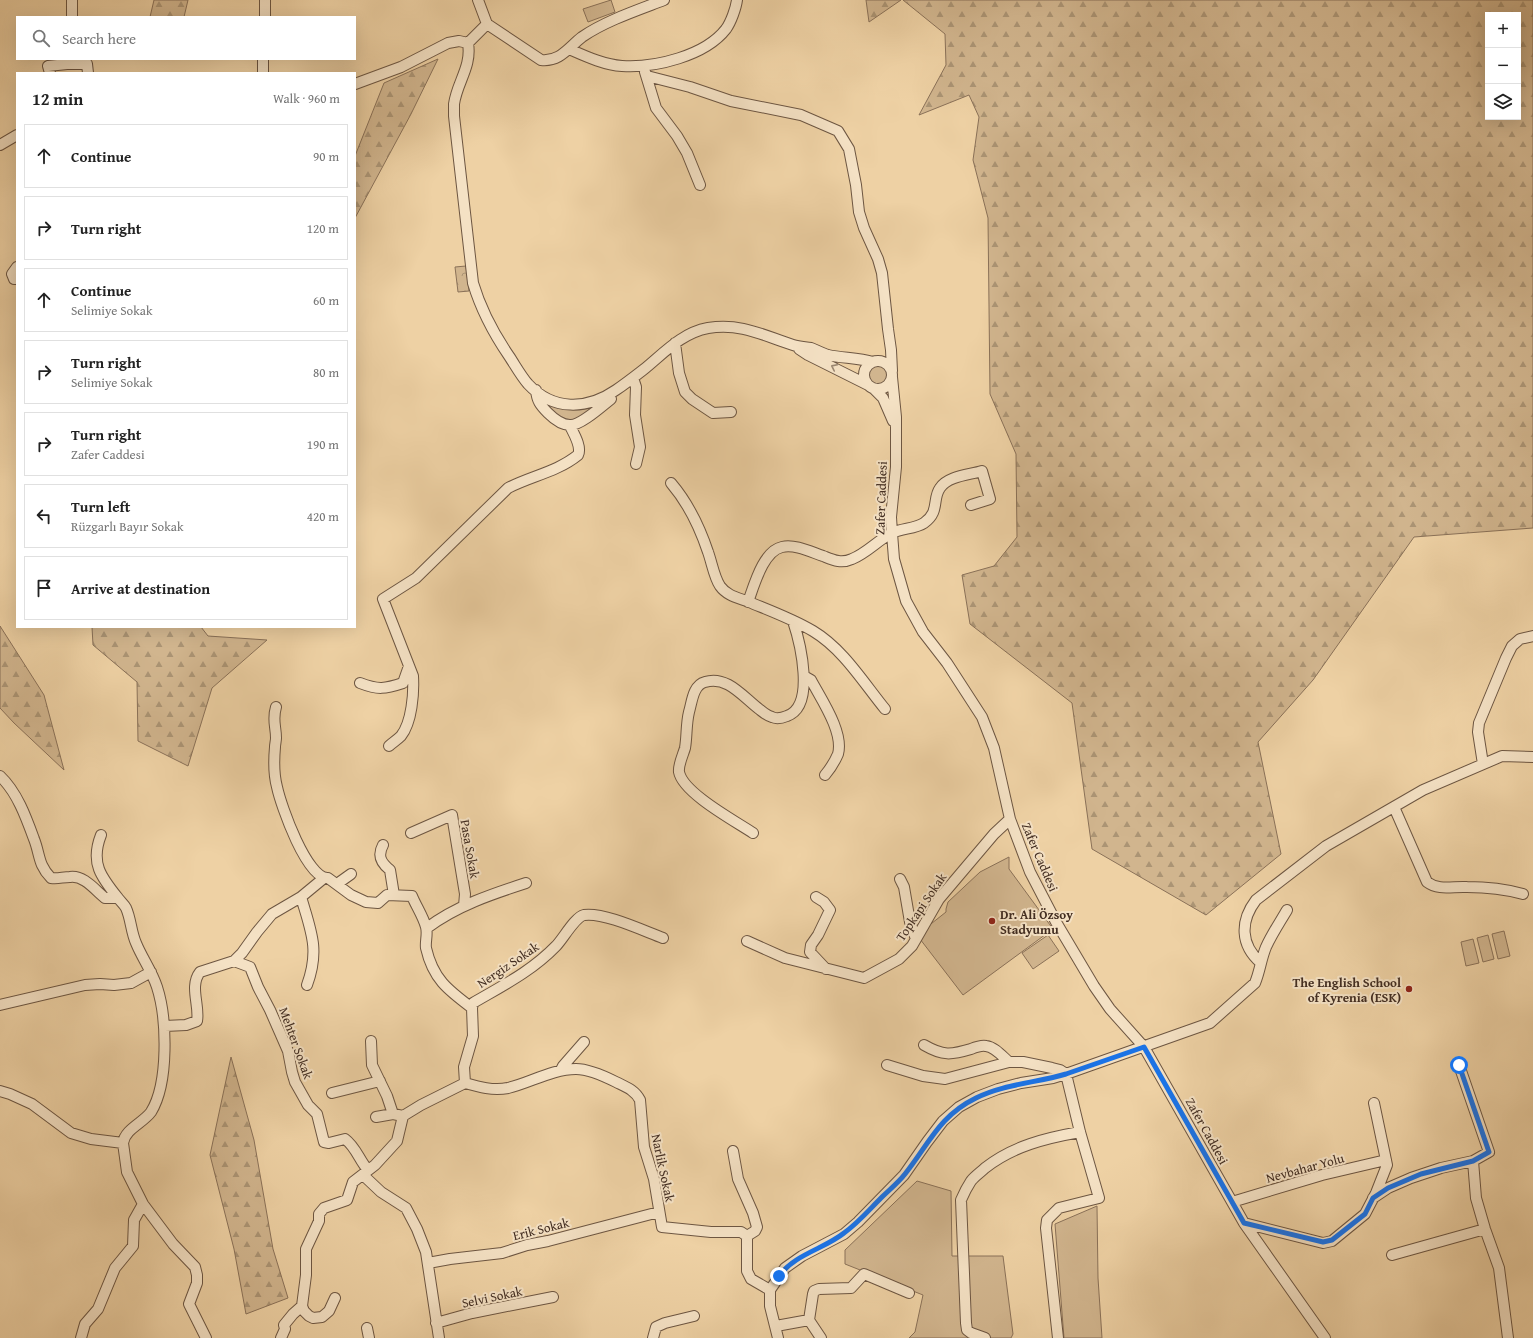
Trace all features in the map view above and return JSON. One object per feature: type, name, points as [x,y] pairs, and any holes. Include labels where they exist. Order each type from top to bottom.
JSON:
[{"type":"street","points":[[72,0],[72,16]]},
{"type":"street","points":[[265,0],[265,16]]},
{"type":"street","points":[[478,0],[488,24],[541,60],[550,60],[561,56],[583,37],[598,27],[645,3],[664,0]]},
{"type":"street","points":[[569,49],[588,57],[620,66],[643,66],[675,59],[709,44],[726,28],[737,0]]},
{"type":"street","points":[[468,43],[488,24]]},
{"type":"street","points":[[356,84],[408,64],[448,43],[459,41],[468,43]]},
{"type":"street","points":[[468,43],[470,50],[465,74],[454,104],[454,116],[473,283],[480,305],[498,340],[528,384],[553,401],[568,405],[580,405],[598,400],[633,378],[675,343],[690,333],[706,328],[726,326],[752,330],[794,345],[810,348],[827,355],[874,361],[885,362],[890,366],[892,374],[889,383],[884,387],[871,386],[865,381],[864,373],[866,368],[874,361],[885,349],[888,329],[882,273],[859,212],[856,185],[849,149],[838,132],[800,115],[731,101],[690,87],[647,76]]},
{"type":"street","points":[[263,72],[264,60]]},
{"type":"street","points":[[49,69],[84,65]]},
{"type":"street","points":[[643,66],[656,108],[677,136],[687,153],[700,185]]},
{"type":"street","points":[[0,145],[16,136]]},
{"type":"street","name":"Zafer Caddesi","points":[[888,329],[895,402],[896,467],[891,517],[892,533],[894,559],[906,601],[923,632],[948,663],[982,717],[994,748],[1010,819],[1030,872],[1081,967],[1110,1008],[1144,1047],[1244,1223],[1323,1337]]},
{"type":"street","points":[[675,343],[679,373],[685,392],[692,399],[713,413],[731,412]]},
{"type":"street","name":"Zafer Caddesi","points":[[794,345],[808,355],[871,386],[886,402],[895,428]]},
{"type":"street","points":[[633,378],[636,388],[635,415],[640,447],[636,464]]},
{"type":"street","points":[[536,390],[537,399],[547,412],[559,422],[570,426],[579,422],[612,399],[620,387]]},
{"type":"street","points":[[389,746],[401,736],[406,725],[414,687],[413,676],[383,599],[416,578],[508,488],[521,481],[559,468],[578,455],[580,452],[579,448],[570,426]]},
{"type":"street","points":[[748,602],[762,565],[772,552],[781,547],[790,546],[836,561],[844,562],[853,559],[892,533],[924,522],[935,511],[939,489],[946,483],[956,478],[982,471],[990,500],[971,505]]},
{"type":"street","points":[[671,483],[688,506],[704,541],[720,586],[729,594],[813,631],[834,647],[850,664],[885,709]]},
{"type":"street","points":[[752,833],[703,800],[689,788],[680,776],[678,770],[685,748],[688,716],[696,688],[703,682],[713,680],[719,680],[729,684],[764,713],[772,717],[782,718],[794,713],[800,706],[804,676],[798,637],[792,621]]},
{"type":"street","points":[[1482,764],[1478,732],[1479,723],[1512,646],[1520,639],[1533,636]]},
{"type":"street","points":[[360,683],[374,688],[393,686],[403,682],[409,666]]},
{"type":"street","points":[[804,676],[811,680],[836,728],[839,741],[837,755],[825,775]]},
{"type":"street","points":[[276,708],[273,717],[276,738],[276,786],[299,846],[310,865],[324,878],[328,878],[351,895],[366,902],[378,902],[388,895],[412,896],[427,928],[426,947],[432,967],[438,979],[446,989],[472,1008],[473,1036],[464,1067],[462,1084],[403,1116],[393,1114],[376,1117]]},
{"type":"street","points":[[1260,962],[1253,956],[1247,946],[1244,935],[1250,908],[1256,900],[1301,867],[1326,846],[1424,790],[1482,764],[1502,756],[1533,757]]},
{"type":"street","points":[[0,776],[14,794],[22,810],[35,840],[40,863],[47,875],[51,878],[62,879],[70,876],[78,877],[87,882],[105,898],[118,898]]},
{"type":"street","points":[[1394,807],[1427,882],[1432,886],[1439,888],[1466,887],[1506,889],[1523,894]]},
{"type":"street","name":"Pasa Sokak","points":[[411,833],[452,816],[465,894],[464,906]]},
{"type":"street","name":"Topkapi Sokak","points":[[747,941],[785,958],[864,978],[899,959],[912,946],[939,899],[994,834],[1010,819]]},
{"type":"street","points":[[0,1092],[10,1094],[32,1104],[71,1133],[91,1139],[125,1138],[147,1117],[155,1103],[161,1083],[164,1064],[165,1026],[157,987],[135,941],[126,908],[98,870],[98,844],[101,836]]},
{"type":"street","points":[[383,846],[380,856],[383,864],[390,870],[394,895]]},
{"type":"street","points":[[337,884],[350,874]]},
{"type":"street","points":[[165,1026],[186,1025],[197,1021],[195,991],[197,975],[200,972],[234,961],[272,914],[301,898],[324,878]]},
{"type":"street","points":[[900,879],[904,887],[910,922],[916,939]]},
{"type":"street","points":[[427,928],[464,906],[526,883]]},
{"type":"street","points":[[816,897],[824,902],[830,910],[818,935],[811,945],[810,952],[826,969]]},
{"type":"street","points":[[301,898],[309,923],[314,950],[314,963],[307,985]]},
{"type":"street","points":[[778,1338],[770,1306],[770,1290],[785,1268],[802,1256],[844,1234],[858,1222],[904,1175],[943,1120],[959,1107],[976,1097],[998,1089],[1066,1074],[1210,1023],[1255,983],[1259,975],[1260,962],[1266,946],[1287,910]]},
{"type":"street","name":"Nergiz Sokak","points":[[472,1008],[473,1003],[487,997],[539,963],[558,944],[579,917],[584,915],[597,916],[623,923],[663,938]]},
{"type":"street","name":"Mehter Sokak","points":[[234,961],[250,967],[288,1051],[295,1082],[308,1105],[317,1114],[324,1142],[329,1143],[345,1139],[356,1149],[365,1172]]},
{"type":"street","points":[[0,1005],[85,985],[114,985],[131,983],[151,972]]},
{"type":"street","points":[[371,1041],[372,1065],[393,1114]]},
{"type":"street","points":[[561,1070],[584,1042]]},
{"type":"street","points":[[924,1045],[936,1052],[948,1054],[954,1054],[979,1046],[986,1046],[992,1048],[1009,1062]]},
{"type":"street","points":[[887,1065],[923,1076],[946,1079],[1009,1062],[1023,1062],[1052,1068],[1060,1070],[1066,1074],[1080,1132],[1099,1198],[1059,1208],[1047,1220],[1046,1228],[1058,1338]]},
{"type":"street","points":[[1373,1198],[1388,1188],[1411,1178],[1442,1168],[1473,1161],[1489,1152],[1459,1065]]},
{"type":"street","name":"Narlik Sokak","points":[[462,1084],[485,1089],[507,1088],[561,1070],[576,1069],[588,1071],[611,1079],[637,1094],[640,1100],[644,1147],[654,1178],[662,1227],[711,1232],[741,1232],[747,1236]]},
{"type":"street","points":[[332,1093],[380,1081]]},
{"type":"street","points":[[1244,1223],[1323,1242],[1332,1240],[1365,1214],[1387,1165],[1374,1103]]},
{"type":"street","points":[[335,1298],[329,1311],[322,1317],[314,1318],[309,1316],[304,1311],[302,1306],[306,1275],[306,1249],[319,1221],[319,1214],[324,1208],[347,1200],[353,1182],[375,1165],[397,1141],[403,1116]]},
{"type":"street","points":[[985,1338],[967,1330],[961,1200],[972,1179],[994,1161],[1009,1152],[1026,1145],[1080,1132]]},
{"type":"street","points":[[125,1138],[127,1172],[143,1204],[173,1244],[194,1267],[197,1275],[197,1283],[189,1304],[206,1338]]},
{"type":"street","points":[[733,1151],[738,1179],[753,1213],[757,1227],[755,1231],[747,1236],[746,1271],[751,1279],[770,1290]]},
{"type":"street","name":"Nevbahar Yolu","points":[[1232,1202],[1322,1175],[1386,1160]]},
{"type":"street","points":[[1473,1161],[1476,1198],[1499,1268],[1508,1338]]},
{"type":"street","points":[[365,1172],[381,1192],[406,1208],[417,1229],[426,1252],[439,1338]]},
{"type":"street","points":[[81,1338],[85,1324],[98,1309],[115,1268],[133,1246],[134,1220],[143,1204]]},
{"type":"street","name":"Erik Sokak","points":[[428,1263],[502,1253],[527,1245],[659,1212]]},
{"type":"street","points":[[1392,1255],[1485,1229]]},
{"type":"street","points":[[821,1338],[809,1320],[811,1300],[814,1291],[825,1288],[852,1288],[864,1274],[908,1293]]},
{"type":"street","name":"Selvi Sokak","points":[[436,1323],[472,1313],[553,1297]]},
{"type":"street","points":[[282,1338],[285,1329],[284,1325],[302,1306]]},
{"type":"street","points":[[652,1338],[656,1327],[666,1322],[694,1316]]},
{"type":"street","points":[[776,1326],[809,1320]]},
{"type":"green space","points":[[154,0],[188,0],[184,16],[150,16]]},
{"type":"green space","points":[[611,0],[615,12],[588,22],[583,9]]},
{"type":"green space","points":[[866,0],[901,0],[869,22]]},
{"type":"green space","points":[[903,0],[1533,0],[1533,528],[1414,537],[1313,680],[1258,742],[1281,854],[1206,915],[1092,849],[1072,703],[970,624],[962,575],[994,566],[1017,537],[1016,454],[990,394],[988,218],[973,160],[979,117],[969,95],[919,115],[946,65],[945,34]]},
{"type":"green space","points":[[438,59],[411,114],[356,216],[356,153],[384,83]]},
{"type":"green space","points":[[466,266],[469,291],[458,292],[455,267]]},
{"type":"green space","points":[[878,364],[886,367],[889,375],[886,383],[878,386],[870,383],[867,375],[870,367]]},
{"type":"green space","points":[[539,399],[554,406],[570,409],[593,407],[601,404],[580,419],[565,422]]},
{"type":"green space","points":[[0,626],[44,695],[64,770],[0,708]]},
{"type":"green space","points":[[92,628],[202,628],[208,636],[267,640],[212,688],[188,766],[138,741],[137,682],[93,645]]},
{"type":"green space","name":"Dr. Ali Özsoy Stadyumu","points":[[1009,857],[1009,869],[1053,929],[963,995],[920,939],[922,931],[946,912],[948,902],[980,872]]},
{"type":"green space","points":[[1504,931],[1510,956],[1498,959],[1492,934]]},
{"type":"green space","points":[[1048,935],[1059,951],[1033,969],[1022,953]]},
{"type":"green space","points":[[1488,935],[1494,959],[1483,962],[1477,938]]},
{"type":"green space","points":[[1473,939],[1479,963],[1466,966],[1461,942]]},
{"type":"green space","points":[[231,1057],[254,1140],[273,1249],[288,1298],[246,1314],[234,1249],[210,1155]]},
{"type":"green space","points":[[917,1181],[951,1191],[952,1256],[1003,1256],[1013,1334],[1011,1338],[909,1338],[915,1332],[923,1295],[845,1264],[845,1250]]},
{"type":"green space","points":[[1097,1206],[1098,1278],[1102,1338],[1064,1338],[1055,1224]]},
{"type":"place","name":"Dr. Ali Özsoy Stadyumu","points":[[992,921]]},
{"type":"place","name":"The English School of Kyrenia (ESK)","points":[[1409,989]]},
{"type":"route","points":[[779,1276],[785,1268],[795,1261],[844,1234],[858,1222],[904,1175],[943,1120],[959,1107],[976,1097],[998,1089],[1021,1083],[1053,1078],[1144,1047],[1244,1223],[1323,1242],[1332,1240],[1365,1214],[1373,1198],[1379,1193],[1411,1178],[1442,1168],[1473,1161],[1489,1152],[1459,1065]]}]
